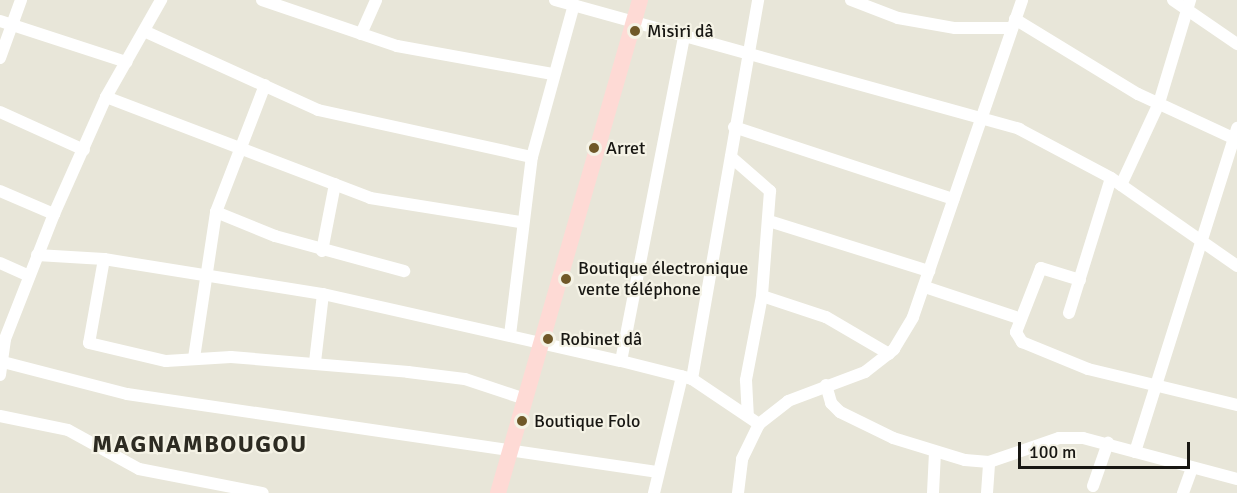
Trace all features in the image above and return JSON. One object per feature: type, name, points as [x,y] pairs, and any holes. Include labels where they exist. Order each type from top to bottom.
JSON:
[{"type":"street","points":[[0,58],[14,26],[21,0]]},
{"type":"street","points":[[160,0],[106,97],[54,214],[2,338],[1,369],[127,394],[322,424],[428,434],[510,452],[658,472]]},
{"type":"street","points":[[262,0],[361,34],[552,74]]},
{"type":"street","points":[[361,34],[376,0]]},
{"type":"street","points":[[555,0],[574,4],[633,25],[750,51],[982,119],[1056,146],[1116,181],[1237,266]]},
{"type":"street","points":[[498,493],[640,0]]},
{"type":"street","points":[[654,493],[658,472],[687,377],[731,157],[734,127],[758,0]]},
{"type":"street","points":[[851,0],[898,18],[955,28],[1013,24],[1159,104],[1236,135],[1158,386],[1135,452]]},
{"type":"street","points":[[738,493],[742,459],[759,424],[788,401],[865,372],[889,354],[925,287],[1022,0]]},
{"type":"street","points":[[1173,0],[1186,13],[1237,44]]},
{"type":"street","points":[[1069,313],[1116,181],[1159,104],[1190,0]]},
{"type":"street","points":[[510,335],[522,258],[520,222],[532,157],[552,74],[574,4]]},
{"type":"street","points":[[0,21],[126,62]]},
{"type":"street","points":[[144,31],[318,110],[532,157]]},
{"type":"street","points":[[621,361],[684,37]]},
{"type":"street","points":[[194,358],[204,276],[216,212],[236,149],[265,85]]},
{"type":"street","points":[[106,97],[236,149],[370,198],[520,222]]},
{"type":"street","points":[[0,112],[84,150]]},
{"type":"street","points":[[734,127],[953,199]]},
{"type":"street","points":[[731,157],[770,191],[762,296],[746,380],[748,415]]},
{"type":"street","points":[[321,251],[335,184]]},
{"type":"street","points":[[0,191],[54,214]]},
{"type":"street","points":[[216,212],[321,251],[404,271]]},
{"type":"street","points":[[769,221],[929,271]]},
{"type":"street","points":[[37,255],[104,259],[323,294],[541,342],[687,377],[759,424]]},
{"type":"street","points":[[104,259],[88,343],[166,361],[194,358],[315,362],[465,379],[525,399]]},
{"type":"street","points":[[0,263],[29,276]]},
{"type":"street","points":[[1080,280],[1041,268],[1021,319],[1018,337],[1049,358],[1237,405]]},
{"type":"street","points":[[925,287],[1021,319]]},
{"type":"street","points":[[315,362],[323,294]]},
{"type":"street","points":[[762,296],[826,317],[889,354]]},
{"type":"street","points":[[826,385],[834,408],[935,452],[989,462],[1059,438],[1108,443],[1237,479]]},
{"type":"street","points":[[0,416],[68,430],[139,469],[263,493]]},
{"type":"street","points":[[1093,486],[1108,443]]},
{"type":"street","points":[[933,493],[935,452]]},
{"type":"street","points":[[987,493],[989,462]]},
{"type":"street","points":[[1183,493],[1192,468]]},
{"type":"place","name":"Misiri dâ","points":[[635,31]]},
{"type":"place","name":"Arret","points":[[594,148]]},
{"type":"place","name":"Boutique électronique vente téléphone","points":[[566,279]]},
{"type":"place","name":"Robinet dâ","points":[[548,339]]},
{"type":"place","name":"Boutique Folo","points":[[522,421]]},
{"type":"district","name":"MAGNAMBOUGOU","points":[[200,445]]}]
